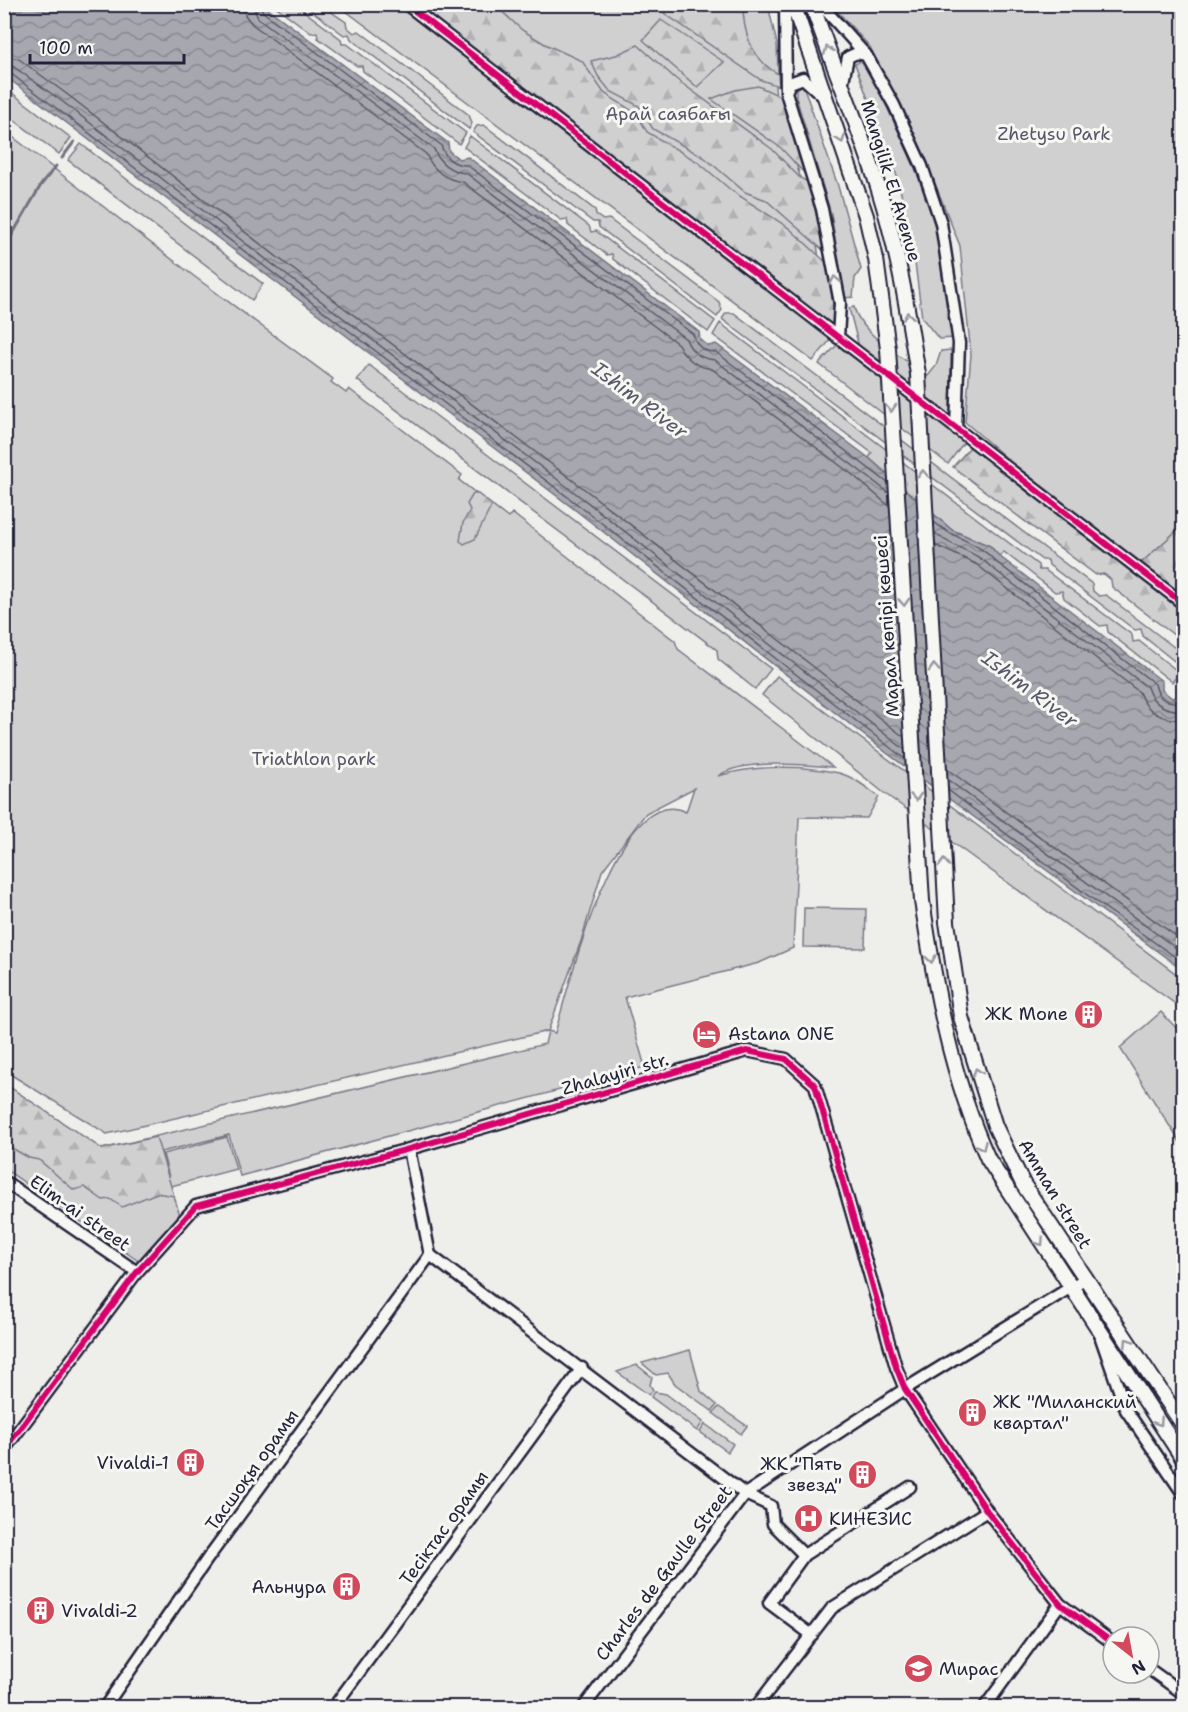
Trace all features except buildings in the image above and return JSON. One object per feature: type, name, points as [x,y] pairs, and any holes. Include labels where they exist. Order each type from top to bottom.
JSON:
[{"type":"main road","name":"Mangilik El Avenue","points":[[793,4],[866,216],[876,260],[888,349]]},
{"type":"main road","name":"Mangilik El Avenue","points":[[812,4],[861,135],[888,221],[902,276],[918,374],[947,922]]},
{"type":"main road","name":"Марал көпірі көшесі","points":[[888,349],[922,901]]},
{"type":"main road","name":"Amman street","points":[[922,901],[943,1026],[967,1113],[988,1159],[1184,1460]]},
{"type":"main road","name":"Amman street","points":[[947,922],[962,1017],[995,1126],[1023,1184],[1184,1426]]},
{"type":"street","points":[[406,4],[1184,604]]},
{"type":"street","points":[[785,4],[786,92],[822,209],[840,303],[838,338]]},
{"type":"street","points":[[820,4],[866,55],[894,105],[922,166],[941,222],[959,343],[956,429]]},
{"type":"street","points":[[842,87],[848,57],[857,52],[866,55]]},
{"type":"street","points":[[786,92],[790,83],[803,78],[827,101]]},
{"type":"street","name":"Zhalayiri str.","points":[[4,1450],[137,1272],[196,1206],[409,1149],[747,1051],[786,1059],[815,1085],[896,1367],[905,1389],[987,1511],[1060,1604],[1101,1634]]},
{"type":"street","points":[[409,1149],[430,1255],[582,1368],[744,1494],[771,1506],[773,1524],[804,1555]]},
{"type":"street","name":"Elim-ai street","points":[[4,1181],[137,1272]]},
{"type":"street","name":"Тасшоқы орамы","points":[[104,1707],[208,1558],[430,1255]]},
{"type":"street","name":"Charles de Gaulle Street","points":[[582,1707],[744,1494],[905,1389],[1086,1278]]},
{"type":"street","name":"Amman street","points":[[1096,1327],[1126,1410],[1184,1495]]},
{"type":"street","name":"Тесіктас орамы","points":[[333,1707],[582,1368]]},
{"type":"street","points":[[812,1635],[769,1603],[804,1555],[910,1487]]},
{"type":"street","points":[[755,1707],[832,1608],[987,1511]]},
{"type":"street","points":[[984,1707],[1060,1604]]},
{"type":"street","points":[[1161,1678],[1184,1694]]},
{"type":"green space","points":[[274,5],[296,5],[341,39],[342,44],[347,44],[466,133],[459,144],[363,71],[362,66],[357,66],[318,38],[317,32],[311,33]]},
{"type":"green space","points":[[304,5],[321,5],[346,22],[347,27],[354,33],[359,31],[469,115],[472,123],[469,129],[351,39],[349,34],[344,35]]},
{"type":"green space","name":"Арай саябағы","points":[[338,5],[768,5],[777,44],[778,74],[774,72],[776,99],[813,218],[831,339],[813,361]]},
{"type":"green space","points":[[414,5],[495,5],[522,30],[545,44],[582,61],[604,93],[637,114],[647,132],[698,162],[732,191],[789,228],[828,264],[835,321],[831,326]]},
{"type":"green space","points":[[669,5],[743,5],[747,35],[751,44],[762,61],[778,74],[779,86],[761,80],[664,13]]},
{"type":"green space","name":"Zhetysu Park","points":[[835,5],[1183,5],[1183,525],[1140,564],[1026,475],[965,422],[971,355],[960,246],[924,156],[870,47],[839,13]]},
{"type":"green space","points":[[661,20],[724,62],[697,87],[643,40]]},
{"type":"green space","points":[[638,45],[676,79],[772,149],[799,177],[809,183],[825,252],[766,200],[745,192],[705,158],[653,129],[639,106],[610,91],[598,76],[591,61],[616,55]]},
{"type":"green space","points":[[861,61],[867,65],[915,168],[928,203],[941,253],[953,338],[939,339],[922,318],[914,255],[898,179],[855,64]]},
{"type":"green space","points":[[803,85],[838,186],[861,269],[855,278],[853,297],[845,298],[831,214],[796,97],[796,89]]},
{"type":"green space","points":[[758,86],[782,97],[805,174],[781,148],[711,99],[735,90]]},
{"type":"green space","points":[[4,87],[71,138],[59,154],[5,113]]},
{"type":"green space","points":[[484,125],[595,210],[596,215],[603,220],[609,219],[719,302],[722,310],[717,317],[599,227],[598,222],[593,222],[473,132],[477,126]]},
{"type":"green space","name":"Triathlon park","points":[[5,131],[195,277],[333,379],[331,382],[346,393],[349,389],[462,475],[459,480],[508,518],[512,513],[675,641],[678,649],[833,767],[790,764],[757,765],[729,770],[718,776],[763,768],[824,770],[850,777],[879,797],[867,818],[799,817],[793,948],[759,963],[625,997],[645,1067],[240,1176],[229,1135],[161,1152],[169,1177],[163,1154],[227,1137],[236,1169],[171,1186],[181,1219],[140,1262],[5,1169],[5,1084],[102,1149],[545,1044],[548,1031],[107,1134],[5,1071]],"holes":[[[694,788],[686,812],[661,810],[638,826],[618,856],[584,936],[555,1033],[548,1031],[581,941],[602,871],[646,813]]]},
{"type":"green space","points":[[470,136],[589,226],[591,232],[596,231],[715,321],[708,332],[613,259],[612,254],[607,255],[568,225],[567,219],[561,220],[464,147]]},
{"type":"green space","points":[[81,144],[263,284],[252,300],[68,160]]},
{"type":"green space","points":[[854,307],[858,317],[874,337],[928,376],[936,366],[941,351],[951,350],[951,416],[944,414],[859,347],[849,308]]},
{"type":"green space","points":[[726,313],[734,313],[1092,584],[1093,591],[1099,596],[1106,595],[1183,654],[1183,668],[1143,636],[1141,629],[1135,630],[1049,565],[1048,560],[1042,560],[722,319]]},
{"type":"green space","points":[[720,323],[1038,565],[1039,570],[1045,570],[1132,635],[1133,642],[1139,641],[1180,673],[1172,682],[1108,632],[1107,625],[1100,626],[1064,598],[1062,591],[1055,592],[1004,552],[999,556],[990,546],[952,530],[869,458],[872,453],[713,335]]},
{"type":"green space","points":[[837,345],[964,442],[948,464],[819,364]]},
{"type":"green space","points":[[369,365],[771,669],[755,689],[718,659],[717,650],[357,380]]},
{"type":"green space","points":[[970,447],[1183,611],[1183,642],[1112,587],[1111,580],[1104,574],[1096,575],[953,467]]},
{"type":"green space","points":[[473,494],[478,494],[492,505],[475,539],[464,544],[460,541],[463,523],[470,510],[467,504]]},
{"type":"green space","points":[[1183,525],[1183,598],[1140,564]]},
{"type":"green space","points":[[777,676],[1183,979],[1181,1008],[884,793],[762,695]]},
{"type":"green space","points":[[804,908],[866,909],[865,948],[803,947]]},
{"type":"green space","points":[[1161,1012],[1183,1035],[1183,1147],[1120,1048]]},
{"type":"green space","points":[[5,1084],[102,1149],[156,1137],[174,1196],[157,1193],[122,1207],[110,1199],[103,1200],[84,1187],[74,1190],[39,1160],[29,1158],[5,1144]]},
{"type":"green space","points":[[690,1350],[701,1391],[717,1405],[712,1411],[675,1384],[668,1373],[656,1375],[642,1363]]},
{"type":"green space","points":[[637,1365],[652,1377],[650,1385],[653,1390],[649,1395],[617,1372]]},
{"type":"green space","points":[[655,1392],[666,1394],[703,1422],[697,1431],[651,1397]]},
{"type":"green space","points":[[719,1407],[747,1426],[741,1434],[713,1413]]},
{"type":"green space","points":[[705,1424],[733,1444],[728,1452],[700,1432]]},
{"type":"water","name":"Ishim River","points":[[5,5],[263,5],[448,143],[449,151],[459,159],[468,157],[699,332],[700,340],[709,346],[716,344],[869,458],[952,530],[990,546],[999,556],[1162,681],[1162,690],[1172,698],[1180,696],[1183,699],[1183,970],[888,754],[574,509],[5,76]]},
{"type":"waterway","points":[[62,158],[74,142]]},
{"type":"waterway","points":[[4,249],[41,185],[56,166]]},
{"type":"cycle path","points":[[406,4],[1184,604]]},
{"type":"cycle path","points":[[4,1450],[137,1272],[196,1206],[409,1149],[747,1051],[786,1059],[815,1085],[896,1367],[905,1389],[987,1511],[1060,1604],[1101,1634]]},
{"type":"place","name":"ЖК Mone","points":[[1089,1014]]},
{"type":"place","name":"Astana ONE","points":[[707,1034]]},
{"type":"place","name":"ЖК \"Миланский квартал\"","points":[[972,1412]]},
{"type":"place","name":"Vivaldi-1","points":[[190,1463]]},
{"type":"place","name":"ЖК \"Пять звезд\"","points":[[863,1474]]},
{"type":"place","name":"КИНЕЗИС","points":[[808,1519]]},
{"type":"place","name":"Альнура","points":[[347,1587]]},
{"type":"place","name":"Vivaldi-2","points":[[40,1611]]},
{"type":"place","name":"Мирас","points":[[918,1669]]}]
